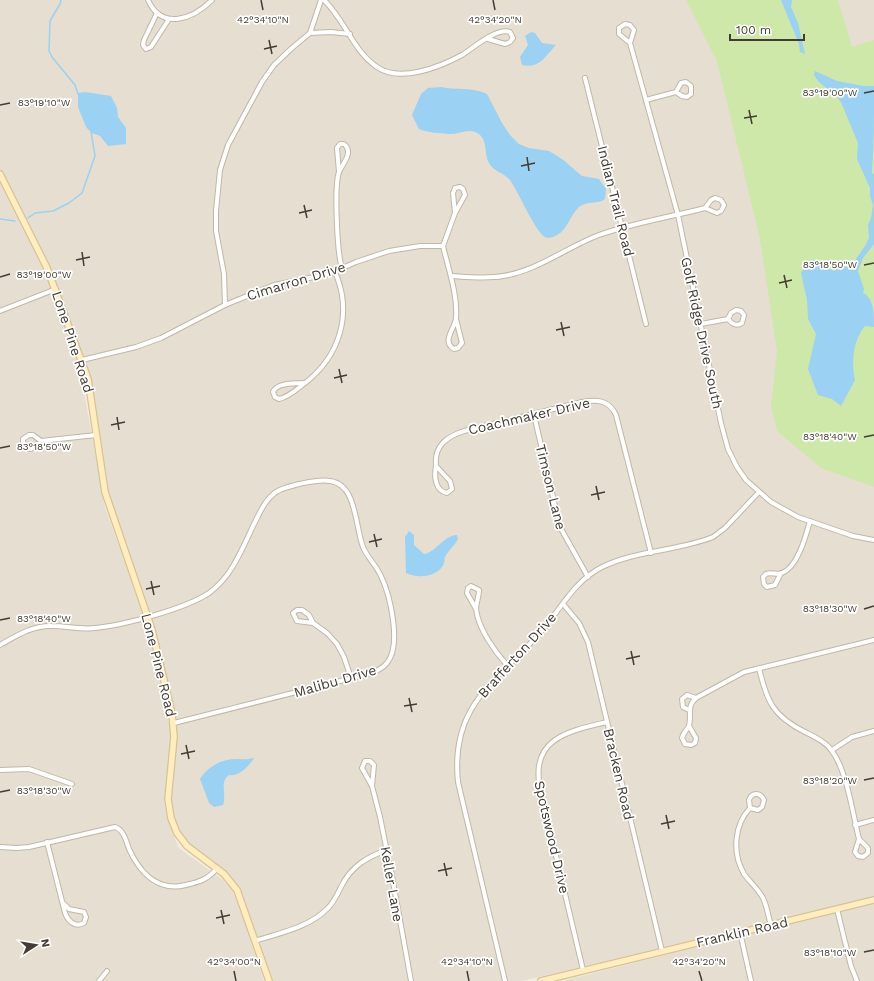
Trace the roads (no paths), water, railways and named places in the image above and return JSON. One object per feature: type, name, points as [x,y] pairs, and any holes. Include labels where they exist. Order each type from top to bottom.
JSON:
[{"type":"street","points":[[148,0],[157,13],[169,19],[190,16],[201,10],[212,0]]},
{"type":"street","points":[[225,305],[224,274],[218,243],[216,221],[222,161],[230,140],[268,74],[284,55],[310,33],[320,0]]},
{"type":"street","points":[[324,0],[334,11],[370,62],[382,70],[396,73],[418,71],[450,60],[488,39],[494,34],[506,30],[512,33],[513,38],[510,42],[504,44],[488,39]]},
{"type":"street","points":[[157,13],[144,40],[143,45],[146,49],[151,47],[169,19]]},
{"type":"street","name":"Golf Ridge Drive South","points":[[630,44],[634,30],[630,25],[625,24],[619,28],[619,34],[630,44],[678,215],[720,423],[728,449],[741,473],[759,492],[779,508],[853,536],[874,540]]},
{"type":"street","points":[[310,33],[331,32],[350,34]]},
{"type":"street","name":"Indian Trail Road","points":[[585,78],[646,324]]},
{"type":"street","points":[[646,100],[676,92]]},
{"type":"street","points":[[339,172],[348,153],[348,148],[344,144],[340,144],[337,148],[339,172],[338,223],[342,268]]},
{"type":"street","name":"Lone Pine Road","points":[[0,174],[42,257],[82,360],[90,391],[102,479],[108,504],[148,616],[160,659],[174,723],[174,743],[168,799],[171,818],[177,833],[187,846],[217,868],[228,878],[237,890],[269,981]]},
{"type":"street","points":[[455,212],[453,193],[455,188],[460,187],[463,189],[465,195],[455,212],[444,246],[452,276],[456,319],[462,343],[458,348],[454,349],[450,346],[448,340],[456,319]]},
{"type":"street","points":[[452,276],[488,277],[512,274],[532,267],[588,239],[706,208],[717,213],[721,211],[724,205],[721,200],[715,198],[711,200],[706,208]]},
{"type":"street","name":"Cimarron Drive","points":[[82,360],[156,340],[225,305],[282,283],[323,276],[367,258],[393,250],[426,246],[444,246]]},
{"type":"street","points":[[304,383],[278,386],[274,389],[274,395],[277,399],[282,399],[304,383],[319,371],[327,362],[333,350],[341,329],[343,310],[343,295],[335,272]]},
{"type":"street","points":[[0,311],[56,290]]},
{"type":"street","points":[[700,324],[728,319]]},
{"type":"street","name":"Coachmaker Drive","points":[[436,466],[452,483],[452,489],[450,492],[445,493],[438,488],[435,458],[438,447],[450,436],[594,400],[602,401],[610,406],[618,420],[651,553]]},
{"type":"street","name":"Timson Lane","points":[[534,415],[558,523],[567,543],[588,577]]},
{"type":"street","points":[[41,441],[96,435]]},
{"type":"street","name":"Malibu Drive","points":[[0,645],[40,626],[96,628],[148,616],[191,602],[210,592],[220,583],[236,560],[266,503],[275,493],[309,482],[321,481],[335,482],[345,488],[350,497],[363,547],[380,572],[386,589],[393,621],[393,648],[387,663],[378,671],[174,723]]},
{"type":"street","name":"Brafferton Drive","points":[[505,981],[461,798],[457,766],[459,744],[469,714],[484,689],[541,632],[573,591],[588,577],[613,563],[701,541],[718,534],[759,492]]},
{"type":"street","points":[[781,573],[775,586],[767,587],[764,584],[763,577],[766,574],[781,573],[790,567],[798,555],[810,521]]},
{"type":"street","points":[[476,609],[479,590],[476,587],[471,586],[468,588],[467,593],[476,609],[489,642],[507,665]]},
{"type":"street","name":"Bracken Road","points":[[563,604],[574,616],[584,632],[662,951]]},
{"type":"street","points":[[313,623],[297,621],[293,613],[296,610],[302,610],[309,615],[313,623],[327,633],[337,644],[344,657],[351,678]]},
{"type":"street","points":[[689,726],[682,738],[685,744],[691,745],[695,743],[696,738],[689,726],[688,710],[696,698],[738,675],[759,668],[874,640]]},
{"type":"street","points":[[759,668],[767,697],[777,713],[789,723],[821,740],[832,750],[840,765],[859,839]]},
{"type":"street","points":[[688,710],[683,707],[682,699],[687,695],[696,698]]},
{"type":"street","name":"Spotswood Drive","points":[[583,970],[540,788],[538,767],[543,753],[556,739],[572,731],[607,722]]},
{"type":"street","points":[[832,750],[852,737],[874,731]]},
{"type":"street","name":"Keller Lane","points":[[372,786],[374,765],[370,761],[365,761],[362,768],[372,786],[387,850],[411,981]]},
{"type":"street","points":[[0,770],[30,769],[72,784]]},
{"type":"street","points":[[750,808],[743,816],[737,832],[739,859],[744,873],[765,903],[771,925]]},
{"type":"street","points":[[855,825],[874,820]]},
{"type":"street","points":[[0,848],[17,848],[110,827],[118,828],[122,831],[131,854],[141,869],[153,881],[167,887],[180,886],[206,879],[211,876],[217,868]]},
{"type":"street","points":[[47,842],[62,903],[68,920],[77,925],[84,923],[86,917],[84,912],[69,908],[62,903]]},
{"type":"street","points":[[255,940],[300,926],[314,919],[331,905],[346,877],[355,866],[368,857],[387,850]]},
{"type":"street","name":"Franklin Road","points":[[541,981],[558,979],[583,970],[874,900]]},
{"type":"street","points":[[837,909],[851,966],[857,981]]},
{"type":"street","points":[[740,932],[751,981]]},
{"type":"street","points":[[99,981],[107,971]]},
{"type":"water","points":[[781,0],[792,0],[791,7],[798,23],[805,54],[800,52],[799,44]]},
{"type":"water","points":[[531,32],[535,33],[542,43],[556,45],[542,61],[528,66],[522,65],[520,57],[528,45],[525,36]]},
{"type":"water","points":[[815,71],[837,81],[864,86],[874,86],[874,141],[872,173],[874,174],[874,244],[863,258],[858,271],[864,289],[863,293],[867,295],[873,307],[874,327],[865,326],[858,338],[853,359],[855,380],[841,406],[832,399],[818,395],[808,369],[816,334],[808,319],[807,300],[801,273],[811,259],[834,271],[841,266],[848,267],[853,263],[869,238],[868,225],[871,218],[873,205],[870,196],[870,188],[857,159],[858,143],[841,102],[818,81],[814,75]]},
{"type":"water","points":[[441,87],[476,90],[487,94],[502,123],[510,135],[519,144],[529,148],[549,151],[562,159],[582,176],[599,179],[606,189],[605,199],[599,202],[582,205],[576,210],[561,232],[553,237],[545,237],[541,234],[532,220],[510,180],[493,168],[489,163],[484,140],[479,134],[472,131],[454,134],[438,133],[419,129],[412,115],[421,94],[428,88]]},
{"type":"water","points":[[85,92],[111,96],[117,108],[118,117],[126,128],[126,144],[108,146],[100,136],[92,133],[86,127],[78,107],[78,93]]},
{"type":"water","points":[[409,531],[414,535],[414,545],[424,554],[429,553],[447,538],[457,535],[458,539],[446,555],[444,563],[438,571],[427,576],[416,576],[406,573],[405,537]]},
{"type":"water","points":[[254,758],[240,773],[229,775],[224,781],[223,805],[214,807],[209,803],[200,779],[207,770],[226,760]]},
{"type":"waterway","points":[[61,0],[50,21],[49,51],[52,57],[75,85],[78,94]]},
{"type":"waterway","points":[[28,218],[35,213],[53,211],[69,203],[82,193],[95,156],[91,131]]},
{"type":"waterway","points":[[0,219],[15,221]]}]
